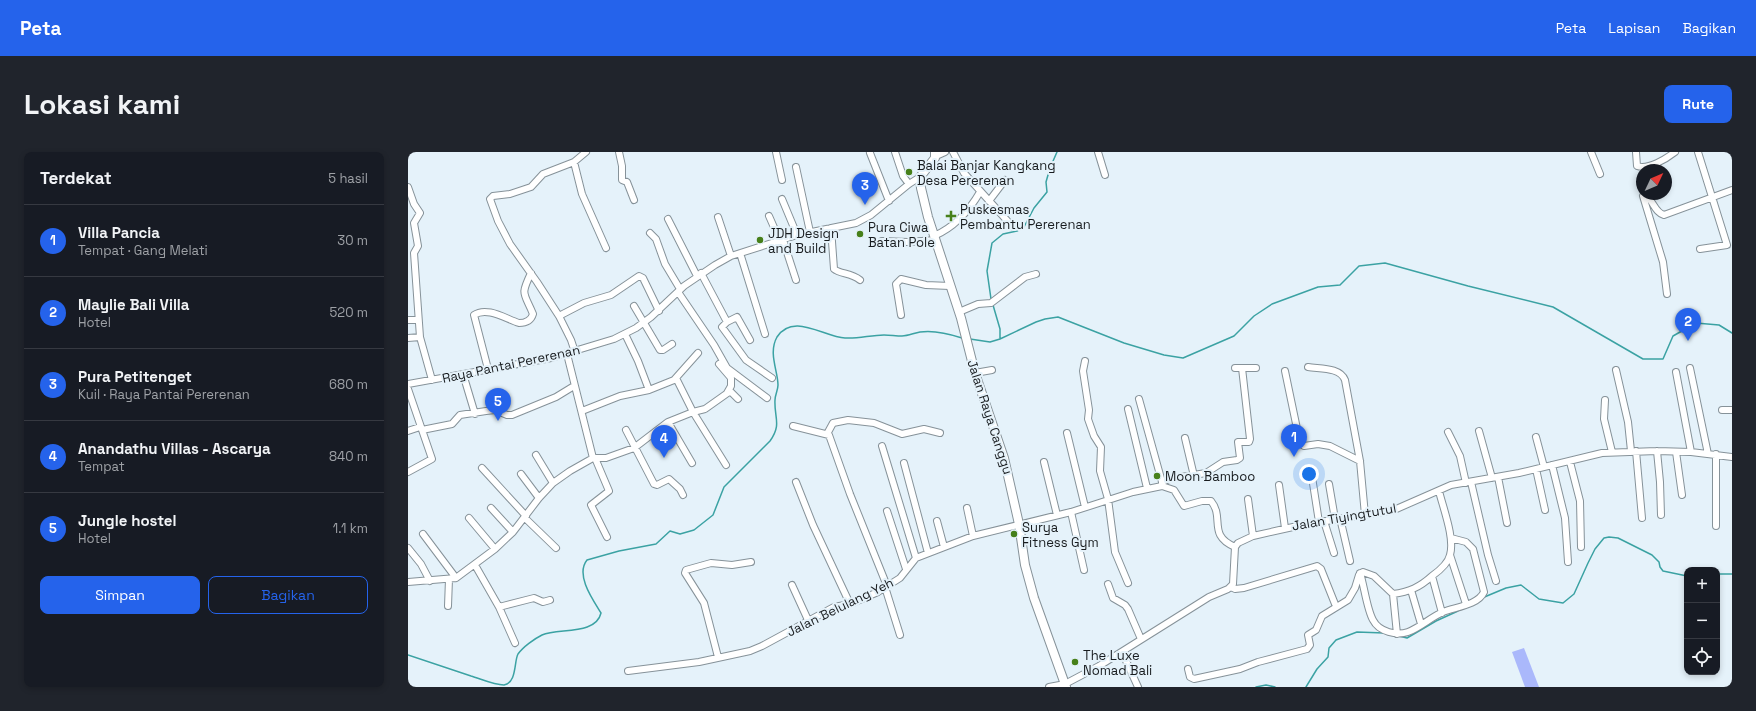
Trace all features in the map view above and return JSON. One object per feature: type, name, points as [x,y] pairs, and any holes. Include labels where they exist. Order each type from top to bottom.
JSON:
[{"type":"main road","points":[[920,177],[935,154]]},
{"type":"main road","name":"Jalan Raya Canggu","points":[[920,177],[921,188],[935,238],[959,312],[975,373],[1004,458],[1034,598],[1065,685]]},
{"type":"street","points":[[575,352],[571,340],[559,316],[503,233],[490,198],[532,187],[543,174],[574,162],[586,152]]},
{"type":"street","points":[[619,152],[622,166],[622,180],[627,182],[634,200]]},
{"type":"street","points":[[776,152],[782,180]]},
{"type":"street","points":[[896,152],[907,186],[921,188]]},
{"type":"street","points":[[935,154],[945,152]]},
{"type":"street","points":[[953,152],[964,173],[1012,226]]},
{"type":"street","points":[[1098,152],[1105,175]]},
{"type":"street","points":[[1591,152],[1600,174]]},
{"type":"street","points":[[1636,152],[1637,164]]},
{"type":"street","points":[[1656,164],[1675,152]]},
{"type":"street","points":[[1698,152],[1727,245],[1700,249]]},
{"type":"street","points":[[870,153],[889,201]]},
{"type":"street","points":[[574,162],[582,194],[606,248]]},
{"type":"street","points":[[796,167],[810,232]]},
{"type":"street","name":"Raya Pantai Pererenan","points":[[408,384],[575,352],[625,334],[659,311],[679,290],[699,275],[731,256],[797,235],[864,220],[920,177]]},
{"type":"street","points":[[989,201],[1005,180]]},
{"type":"street","points":[[408,187],[414,204],[420,213],[419,218],[415,220],[415,233],[418,240],[418,246],[414,253],[418,320],[420,337],[432,380]]},
{"type":"street","points":[[1654,200],[1658,211],[1664,215],[1732,190]]},
{"type":"street","points":[[882,241],[908,242],[935,238],[954,224],[971,206],[980,192]]},
{"type":"street","points":[[782,199],[797,235]]},
{"type":"street","points":[[1644,200],[1663,262],[1667,294]]},
{"type":"street","points":[[769,216],[781,240],[796,280]]},
{"type":"street","points":[[718,217],[731,256]]},
{"type":"street","points":[[668,219],[727,322]]},
{"type":"street","points":[[832,228],[834,269],[847,273],[860,280]]},
{"type":"street","points":[[650,233],[656,239],[665,264],[679,290],[727,368],[768,398]]},
{"type":"street","points":[[740,253],[765,334]]},
{"type":"street","points":[[488,369],[474,315],[480,313],[490,313],[519,323],[524,323],[529,320],[533,314],[523,291],[531,273]]},
{"type":"street","points":[[959,312],[978,304],[991,303],[1025,277],[1036,274]]},
{"type":"street","points":[[559,316],[584,303],[611,295],[638,276],[642,277],[659,311]]},
{"type":"street","points":[[901,315],[896,284],[898,280],[901,279],[926,286],[950,286]]},
{"type":"street","points":[[634,306],[660,350],[663,350],[672,344]]},
{"type":"street","points":[[750,340],[737,317],[727,322],[722,327],[746,360],[772,378]]},
{"type":"street","points":[[408,320],[418,320]]},
{"type":"street","points":[[625,334],[638,361],[649,390]]},
{"type":"street","points":[[408,338],[420,337]]},
{"type":"street","points":[[582,410],[620,396],[662,386],[676,378],[698,353]]},
{"type":"street","points":[[566,354],[594,458],[609,491],[591,505],[607,537]]},
{"type":"street","points":[[1085,362],[1083,371],[1089,410],[1088,419],[1094,436],[1102,447],[1100,471],[1108,499],[1115,552],[1128,583]]},
{"type":"street","points":[[408,582],[456,578],[495,550],[526,517],[539,498],[553,483],[570,471],[594,458],[606,458],[634,448],[668,422],[693,412],[706,409],[727,393],[730,386],[731,378],[719,364]]},
{"type":"street","points":[[1308,367],[1335,371],[1343,375],[1360,461],[1365,514]]},
{"type":"street","points":[[1235,368],[1256,368]]},
{"type":"street","name":"Jalan Belulang Yeh","points":[[628,671],[699,662],[750,651],[834,607],[850,604],[886,586],[900,578],[916,558],[928,553],[973,536],[1071,512],[1108,499],[1162,484],[1169,479],[1206,474],[1223,462],[1237,460],[1240,458],[1238,442],[1249,442],[1250,439],[1242,368]]},
{"type":"street","points":[[1690,368],[1708,454]]},
{"type":"street","points":[[975,373],[992,370]]},
{"type":"street","points":[[1616,370],[1628,422],[1642,518]]},
{"type":"street","points":[[1285,371],[1300,443],[1304,446],[1318,444],[1330,446],[1360,461]]},
{"type":"street","points":[[1676,372],[1691,452]]},
{"type":"street","points":[[463,374],[475,414]]},
{"type":"street","points":[[676,378],[693,412],[726,465]]},
{"type":"street","points":[[408,431],[452,424],[460,415],[475,414],[491,410],[512,415],[556,397],[574,386]]},
{"type":"street","points":[[408,389],[432,459],[408,472]]},
{"type":"street","points":[[727,393],[731,392],[738,398]]},
{"type":"street","points":[[1139,399],[1162,484],[1174,490],[1184,506],[1202,501],[1211,501],[1215,509],[1221,538],[1224,542],[1235,547],[1234,578],[1231,587]]},
{"type":"street","points":[[1605,400],[1604,418],[1612,452]]},
{"type":"street","points":[[1128,409],[1147,488]]},
{"type":"street","points":[[1722,410],[1732,410]]},
{"type":"street","points":[[827,434],[833,423],[848,420],[874,423],[902,434],[924,429],[940,433]]},
{"type":"street","points":[[668,422],[692,463]]},
{"type":"street","points":[[793,426],[827,434],[830,437],[850,494],[886,586],[900,635]]},
{"type":"street","points":[[626,430],[654,484],[657,485],[669,479],[680,489],[683,495]]},
{"type":"street","points":[[1479,431],[1495,477],[1507,523]]},
{"type":"street","points":[[1448,432],[1460,456],[1496,581]]},
{"type":"street","points":[[1067,433],[1085,507]]},
{"type":"street","points":[[1536,437],[1544,467]]},
{"type":"street","points":[[1185,438],[1194,476]]},
{"type":"street","points":[[882,446],[916,558]]},
{"type":"street","points":[[1657,451],[1661,515]]},
{"type":"street","name":"Jalan Tiyingtutul","points":[[1235,547],[1238,543],[1253,536],[1285,528],[1400,508],[1451,485],[1536,469],[1612,452],[1691,452],[1732,457]]},
{"type":"street","points":[[1676,452],[1682,495]]},
{"type":"street","points":[[1716,454],[1716,526]]},
{"type":"street","points":[[536,455],[553,483]]},
{"type":"street","points":[[1044,462],[1057,515]]},
{"type":"street","points":[[1570,462],[1580,501],[1581,547]]},
{"type":"street","points":[[904,463],[928,553]]},
{"type":"street","points":[[1552,465],[1566,518],[1568,562]]},
{"type":"street","points":[[482,468],[556,548]]},
{"type":"street","points":[[1536,469],[1545,510]]},
{"type":"street","points":[[1308,472],[1312,477],[1321,521],[1334,553]]},
{"type":"street","points":[[521,474],[539,498]]},
{"type":"street","points":[[796,482],[813,525],[850,604]]},
{"type":"street","points":[[1329,484],[1337,518],[1350,561]]},
{"type":"street","points":[[1279,485],[1285,528]]},
{"type":"street","points":[[1439,491],[1450,538],[1450,556],[1466,604]]},
{"type":"street","points":[[1248,499],[1253,536]]},
{"type":"street","points":[[491,508],[513,532]]},
{"type":"street","points":[[968,508],[973,536]]},
{"type":"street","points":[[887,511],[906,569]]},
{"type":"street","points":[[1071,512],[1077,531],[1084,570]]},
{"type":"street","points":[[469,518],[495,550]]},
{"type":"street","points":[[936,521],[944,547]]},
{"type":"street","points":[[424,534],[456,578]]},
{"type":"street","points":[[1360,573],[1373,620],[1380,627],[1389,632],[1397,634],[1407,632],[1442,612],[1478,599],[1484,592],[1473,549],[1470,545],[1460,540],[1450,538]]},
{"type":"street","points":[[408,548],[430,581]]},
{"type":"street","points":[[1393,594],[1418,588],[1445,564],[1450,556]]},
{"type":"street","points":[[718,657],[704,603],[685,573],[686,570],[711,563],[732,565],[751,562]]},
{"type":"street","points":[[475,565],[499,607],[515,642]]},
{"type":"street","points":[[1049,687],[1065,685],[1122,652],[1209,597],[1231,587],[1235,589],[1244,588],[1316,566],[1321,569],[1335,604]]},
{"type":"street","points":[[1360,573],[1366,572],[1374,576],[1393,594],[1397,634]]},
{"type":"street","points":[[1188,669],[1190,677],[1194,679],[1240,669],[1258,662],[1307,649],[1310,645],[1308,635],[1316,630],[1322,616],[1348,600],[1355,588],[1360,573]]},
{"type":"street","points":[[1432,576],[1442,612]]},
{"type":"street","points":[[448,606],[449,579]]},
{"type":"street","points":[[1108,584],[1113,598],[1128,608],[1141,639]]},
{"type":"street","points":[[792,585],[808,620]]},
{"type":"street","points":[[1411,590],[1421,624]]},
{"type":"street","points":[[499,607],[534,598],[542,602],[550,600]]},
{"type":"street","points":[[1122,652],[1138,687]]},
{"type":"shaded area","points":[[1524,648],[1539,687],[1525,687],[1512,652]]},
{"type":"waterway","points":[[991,299],[987,271],[992,243],[1003,234],[1017,231],[1024,227],[1034,208],[1047,192],[1046,182],[1057,152]]},
{"type":"waterway","points":[[970,339],[990,342],[1000,339],[1036,322],[1058,317],[1124,343],[1164,355],[1183,358],[1234,336],[1254,316],[1272,304],[1318,287],[1340,285],[1359,266],[1385,263],[1468,286],[1553,307],[1643,359],[1663,359],[1673,336],[1696,323],[1719,325],[1732,333]]},
{"type":"waterway","points":[[993,305],[1000,329],[1000,338]]},
{"type":"waterway","points":[[408,655],[488,682],[504,685],[508,683],[513,676],[518,654],[532,641],[549,633],[585,628],[598,620],[601,613],[586,587],[584,580],[584,566],[587,560],[619,551],[656,544],[670,531],[680,534],[694,530],[713,515],[724,487],[770,441],[774,435],[777,425],[775,400],[778,380],[773,349],[777,337],[784,330],[791,326],[800,326],[845,338],[879,335],[904,336],[918,332],[941,333],[962,338]]},
{"type":"waterway","points":[[1482,598],[1506,588],[1521,585],[1539,599],[1563,603],[1574,594],[1595,549],[1604,538],[1609,537],[1618,538],[1652,555],[1659,562],[1663,571],[1684,575]]},
{"type":"waterway","points":[[1720,574],[1732,574]]},
{"type":"waterway","points":[[1399,636],[1407,638],[1436,621],[1458,611]]},
{"type":"waterway","points":[[1306,687],[1317,669],[1328,657],[1329,648],[1336,640],[1357,632],[1384,633]]},
{"type":"waterway","points":[[1256,687],[1266,685],[1275,687]]},
{"type":"place","name":"Balai Banjar Kangkang Desa Pererenan","points":[[909,172]]},
{"type":"place","name":"Pura Petitenget","points":[[865,205]]},
{"type":"place","name":"Puskesmas Pembantu Pererenan","points":[[951,216]]},
{"type":"place","name":"Pura Ciwa Batan Pole","points":[[860,234]]},
{"type":"place","name":"JDH Design and Build","points":[[760,240]]},
{"type":"place","name":"Maylie Bali Villa","points":[[1688,341]]},
{"type":"place","name":"Jungle hostel","points":[[498,421]]},
{"type":"place","name":"Villa Pancia","points":[[1294,457]]},
{"type":"place","name":"Anandathu Villas - Ascarya","points":[[664,458]]},
{"type":"place","name":"Moon Bamboo","points":[[1157,476]]},
{"type":"place","name":"Surya Fitness Gym","points":[[1014,534]]},
{"type":"place","name":"The Luxe Nomad Bali","points":[[1075,662]]}]
